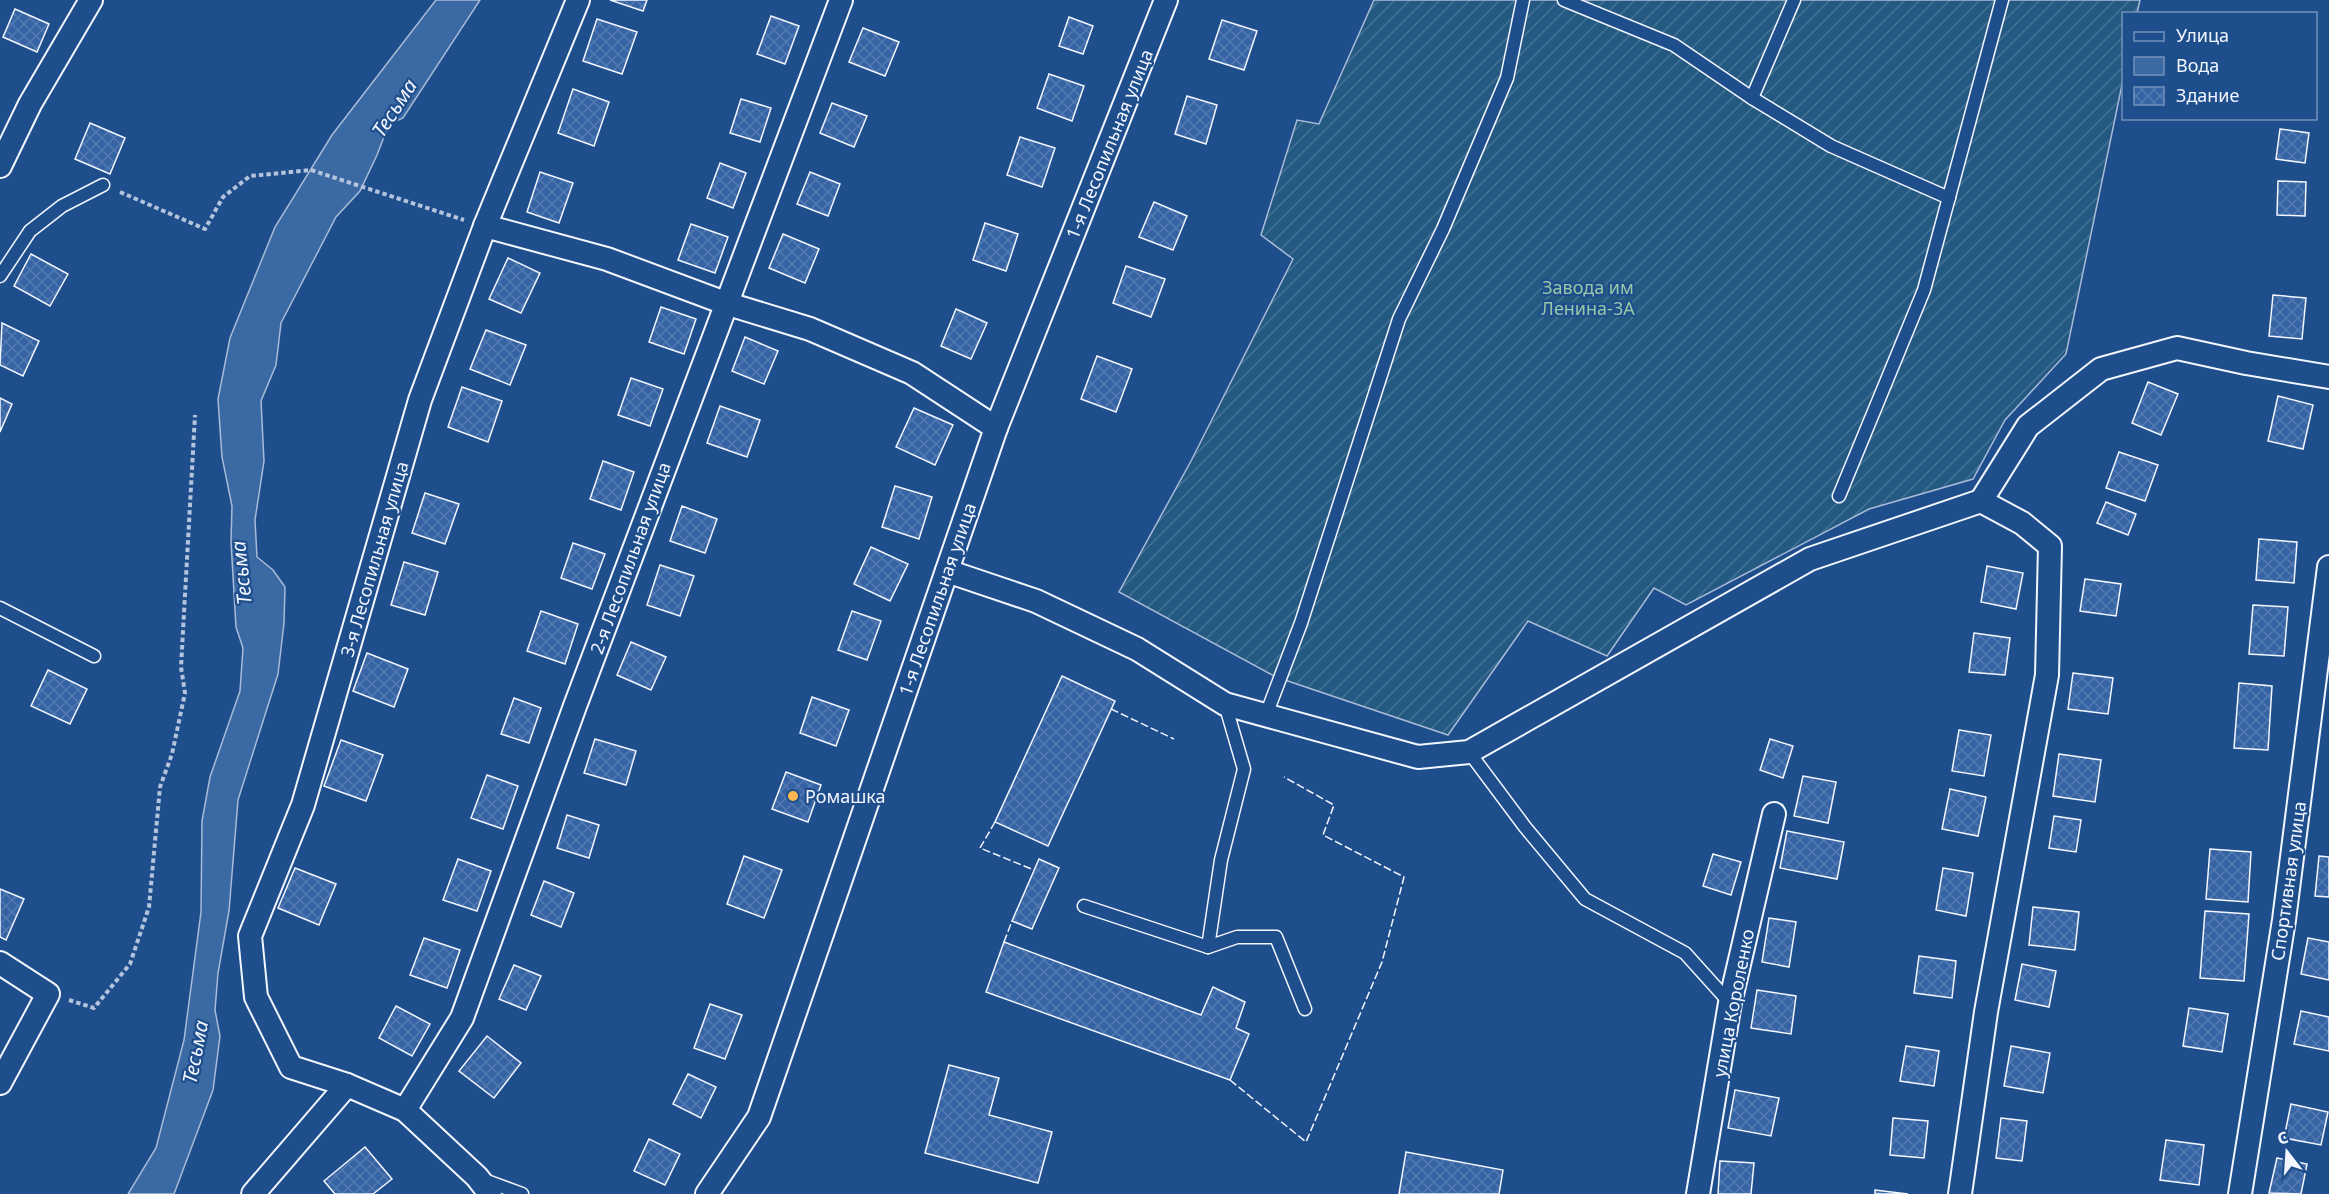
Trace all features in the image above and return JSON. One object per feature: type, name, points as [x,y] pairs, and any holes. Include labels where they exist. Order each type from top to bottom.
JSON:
[{"type":"street","points":[[0,166],[30,104],[91,0]]},
{"type":"street","name":"3-я Лесопильная улица","points":[[484,1186],[405,1110],[347,1085],[291,1067],[256,997],[250,936],[303,805],[420,400],[485,226],[578,0]]},
{"type":"street","name":"2-я Лесопильная улица","points":[[405,1110],[462,1018],[575,706],[841,0]]},
{"type":"street","name":"1-я Лесопильная улица","points":[[707,1194],[759,1117],[996,428],[1166,0]]},
{"type":"street","points":[[485,226],[607,259],[726,303],[810,329],[912,373],[996,428]]},
{"type":"street","points":[[947,571],[1036,602],[1137,649],[1225,704],[1418,757],[1469,752],[1810,559],[1981,501],[2028,426],[2101,369],[2177,348],[2246,363],[2329,377]]},
{"type":"street","points":[[1960,1194],[1986,1012],[2047,675],[2050,546],[2022,523],[1981,501]]},
{"type":"street","name":"Спортивная улица","points":[[2240,1194],[2284,920],[2329,567]]},
{"type":"street","name":"улица Короленко","points":[[1698,1194],[1731,1003],[1774,814]]},
{"type":"street","points":[[0,963],[48,994],[0,1083]]},
{"type":"street","points":[[253,1194],[347,1085]]},
{"type":"lane","points":[[1266,715],[1301,623],[1400,319],[1443,229],[1506,78],[1523,0]]},
{"type":"lane","points":[[1564,0],[1674,45],[1752,98],[1831,146],[1949,198]]},
{"type":"lane","points":[[1752,98],[1794,0]]},
{"type":"lane","points":[[1839,496],[1924,290],[2002,0]]},
{"type":"lane","points":[[0,276],[30,231],[62,206],[104,185]]},
{"type":"lane","points":[[0,608],[94,656]]},
{"type":"lane","points":[[1208,947],[1221,860],[1244,769],[1225,704]]},
{"type":"lane","points":[[1469,752],[1525,827],[1585,899],[1685,953],[1731,1003]]},
{"type":"lane","points":[[1084,906],[1208,947],[1237,937],[1276,937],[1305,1009]]},
{"type":"lane","points":[[484,1186],[522,1194]]},
{"type":"path","points":[[104,185],[205,229],[223,197],[250,176],[311,170],[485,226]]},
{"type":"path","points":[[48,994],[94,1008],[130,964],[149,907],[160,787],[172,754],[185,693],[181,667],[195,415]]},
{"type":"green space","name":"Завода им Ленина-3А","points":[[1374,0],[2140,0],[2137,12],[2122,12],[2122,85],[2066,354],[2005,420],[1973,479],[1869,509],[1686,605],[1654,588],[1607,656],[1528,621],[1448,735],[1276,677],[1119,592],[1191,461],[1293,259],[1261,235],[1297,120],[1319,124]]},
{"type":"water","name":"Тесьма","points":[[436,0],[480,0],[403,118],[389,124],[360,191],[336,217],[281,323],[276,365],[261,401],[264,461],[255,520],[257,557],[273,570],[285,587],[284,623],[278,674],[238,800],[229,911],[218,973],[215,1010],[220,1036],[213,1090],[174,1194],[128,1194],[156,1148],[184,1040],[201,912],[202,821],[210,777],[240,691],[243,648],[236,627],[231,542],[232,506],[222,457],[218,399],[230,338],[275,227],[332,135]]},
{"type":"building","points":[[610,0],[647,0],[643,11]]},
{"type":"building","points":[[15,9],[49,24],[37,52],[3,37]]},
{"type":"building","points":[[771,16],[799,26],[785,64],[757,54]]},
{"type":"building","points":[[1069,17],[1093,26],[1083,54],[1059,46]]},
{"type":"building","points":[[597,19],[637,32],[622,74],[583,61]]},
{"type":"building","points":[[1222,20],[1257,31],[1244,70],[1209,59]]},
{"type":"building","points":[[863,28],[899,42],[885,76],[849,62]]},
{"type":"building","points":[[1049,74],[1084,86],[1072,121],[1037,108]]},
{"type":"building","points":[[573,89],[609,102],[594,146],[558,133]]},
{"type":"building","points":[[1187,96],[1217,105],[1206,144],[1175,134]]},
{"type":"building","points":[[741,99],[771,108],[760,142],[730,133]]},
{"type":"building","points":[[832,103],[867,116],[854,147],[820,133]]},
{"type":"building","points":[[90,123],[125,138],[110,174],[75,159]]},
{"type":"building","points":[[2280,129],[2309,133],[2305,163],[2276,159]]},
{"type":"building","points":[[1020,137],[1055,148],[1042,187],[1007,175]]},
{"type":"building","points":[[720,163],[746,173],[733,208],[707,198]]},
{"type":"building","points":[[540,172],[573,183],[559,223],[527,212]]},
{"type":"building","points":[[810,172],[840,184],[828,216],[797,204]]},
{"type":"building","points":[[2278,181],[2306,182],[2305,216],[2277,215]]},
{"type":"building","points":[[1154,202],[1187,216],[1173,250],[1139,237]]},
{"type":"building","points":[[985,223],[1018,234],[1006,271],[973,260]]},
{"type":"building","points":[[691,224],[728,237],[715,273],[678,260]]},
{"type":"building","points":[[783,234],[819,249],[805,283],[769,268]]},
{"type":"building","points":[[31,254],[68,274],[50,306],[14,286]]},
{"type":"building","points":[[508,258],[540,273],[521,313],[489,299]]},
{"type":"building","points":[[1126,266],[1165,279],[1151,317],[1113,303]]},
{"type":"building","points":[[2273,295],[2306,298],[2302,339],[2269,336]]},
{"type":"building","points":[[661,307],[696,319],[684,354],[649,342]]},
{"type":"building","points":[[956,309],[987,323],[971,359],[941,346]]},
{"type":"building","points":[[2,323],[39,341],[23,376],[0,365]]},
{"type":"building","points":[[486,330],[526,345],[510,385],[470,369]]},
{"type":"building","points":[[745,337],[778,351],[764,384],[732,371]]},
{"type":"building","points":[[1097,356],[1132,369],[1116,412],[1081,399]]},
{"type":"building","points":[[631,378],[663,389],[650,426],[618,415]]},
{"type":"building","points":[[2148,382],[2178,394],[2161,435],[2132,423]]},
{"type":"building","points":[[462,387],[502,401],[488,442],[448,427]]},
{"type":"building","points":[[2278,396],[2313,405],[2303,449],[2268,441]]},
{"type":"building","points":[[0,398],[12,404],[0,432]]},
{"type":"building","points":[[720,406],[760,420],[747,457],[707,443]]},
{"type":"building","points":[[914,408],[953,425],[935,465],[896,447]]},
{"type":"building","points":[[2119,452],[2158,465],[2145,501],[2106,488]]},
{"type":"building","points":[[603,461],[634,472],[621,510],[590,499]]},
{"type":"building","points":[[895,486],[932,497],[919,539],[882,527]]},
{"type":"building","points":[[425,493],[459,504],[445,544],[412,533]]},
{"type":"building","points":[[2106,502],[2136,514],[2128,535],[2097,523]]},
{"type":"building","points":[[682,506],[717,519],[705,553],[670,541]]},
{"type":"building","points":[[2259,539],[2297,542],[2294,583],[2256,580]]},
{"type":"building","points":[[573,543],[605,554],[592,589],[561,578]]},
{"type":"building","points":[[871,547],[908,564],[890,601],[854,584]]},
{"type":"building","points":[[404,562],[438,572],[425,615],[391,605]]},
{"type":"building","points":[[660,565],[694,576],[680,616],[647,605]]},
{"type":"building","points":[[1987,566],[2023,573],[2016,609],[1981,602]]},
{"type":"building","points":[[2085,579],[2121,584],[2116,616],[2080,611]]},
{"type":"building","points":[[2253,605],[2288,607],[2284,656],[2249,654]]},
{"type":"building","points":[[541,611],[578,624],[565,664],[527,651]]},
{"type":"building","points":[[852,611],[881,621],[867,660],[838,650]]},
{"type":"building","points":[[1974,633],[2010,638],[2005,675],[1969,672]]},
{"type":"building","points":[[631,642],[666,657],[651,690],[617,675]]},
{"type":"building","points":[[367,653],[408,669],[394,707],[353,691]]},
{"type":"building","points":[[48,670],[87,689],[70,724],[31,706]]},
{"type":"building","points":[[2073,673],[2113,678],[2108,714],[2068,709]]},
{"type":"building","points":[[1062,676],[1115,701],[1048,846],[995,822]]},
{"type":"building","points":[[2239,683],[2272,686],[2268,750],[2234,748]]},
{"type":"building","points":[[812,697],[849,710],[836,746],[800,733]]},
{"type":"building","points":[[514,698],[541,708],[529,743],[501,734]]},
{"type":"building","points":[[1959,730],[1991,735],[1984,776],[1952,771]]},
{"type":"building","points":[[595,739],[636,751],[626,785],[584,773]]},
{"type":"building","points":[[1770,739],[1793,746],[1783,778],[1760,770]]},
{"type":"building","points":[[341,740],[383,755],[366,801],[324,786]]},
{"type":"building","points":[[2059,754],[2101,760],[2095,802],[2053,796]]},
{"type":"building","points":[[786,772],[821,785],[808,822],[772,809]]},
{"type":"building","points":[[487,775],[518,786],[503,829],[471,818]]},
{"type":"building","points":[[1803,776],[1836,782],[1828,823],[1794,816]]},
{"type":"building","points":[[1950,789],[1986,797],[1978,836],[1942,829]]},
{"type":"building","points":[[567,815],[599,825],[589,858],[557,848]]},
{"type":"building","points":[[2054,816],[2081,820],[2076,852],[2049,848]]},
{"type":"building","points":[[1787,831],[1844,842],[1837,879],[1780,868]]},
{"type":"building","points":[[2210,849],[2251,852],[2248,902],[2206,899]]},
{"type":"building","points":[[1713,854],[1741,862],[1731,895],[1703,886]]},
{"type":"building","points":[[744,856],[782,870],[764,918],[727,904]]},
{"type":"building","points":[[2319,856],[2329,857],[2329,897],[2315,896]]},
{"type":"building","points":[[458,859],[491,871],[477,911],[443,900]]},
{"type":"building","points":[[1039,859],[1059,868],[1032,929],[1012,921]]},
{"type":"building","points":[[295,868],[336,884],[319,925],[278,908]]},
{"type":"building","points":[[1943,868],[1973,873],[1966,916],[1936,910]]},
{"type":"building","points":[[544,881],[574,893],[561,927],[531,915]]},
{"type":"building","points":[[0,889],[24,899],[6,940],[0,937]]},
{"type":"building","points":[[2033,907],[2079,912],[2075,950],[2029,945]]},
{"type":"building","points":[[2205,911],[2249,914],[2244,981],[2200,978]]},
{"type":"building","points":[[1769,918],[1796,922],[1789,967],[1762,962]]},
{"type":"building","points":[[424,938],[460,950],[447,988],[410,975]]},
{"type":"building","points":[[2308,938],[2329,942],[2329,980],[2301,974]]},
{"type":"building","points":[[1004,942],[1201,1015],[1213,987],[1245,1002],[1236,1028],[1249,1034],[1230,1080],[986,992]]},
{"type":"building","points":[[1919,956],[1956,961],[1952,998],[1914,993]]},
{"type":"building","points":[[2022,964],[2056,971],[2049,1007],[2015,1000]]},
{"type":"building","points":[[514,965],[541,976],[526,1010],[499,999]]},
{"type":"building","points":[[1757,990],[1796,996],[1791,1034],[1751,1028]]},
{"type":"building","points":[[710,1004],[742,1015],[725,1059],[694,1048]]},
{"type":"building","points":[[396,1006],[430,1024],[412,1056],[379,1038]]},
{"type":"building","points":[[2189,1008],[2228,1014],[2222,1052],[2183,1046]]},
{"type":"building","points":[[2301,1011],[2329,1017],[2329,1051],[2294,1044]]},
{"type":"building","points":[[487,1036],[521,1063],[494,1098],[459,1071]]},
{"type":"building","points":[[1906,1046],[1939,1051],[1934,1086],[1900,1081]]},
{"type":"building","points":[[2011,1046],[2050,1053],[2043,1093],[2004,1086]]},
{"type":"building","points":[[949,1065],[999,1078],[989,1115],[1052,1132],[1038,1183],[925,1153]]},
{"type":"building","points":[[688,1074],[716,1087],[701,1118],[673,1104]]},
{"type":"building","points":[[1735,1090],[1779,1098],[1771,1136],[1728,1128]]},
{"type":"building","points":[[2291,1104],[2328,1112],[2321,1145],[2284,1138]]},
{"type":"building","points":[[1893,1118],[1928,1121],[1924,1158],[1890,1155]]},
{"type":"building","points":[[2001,1118],[2027,1121],[2022,1161],[1996,1158]]},
{"type":"building","points":[[649,1139],[680,1154],[665,1185],[634,1171]]},
{"type":"building","points":[[2166,1140],[2204,1145],[2199,1185],[2160,1180]]},
{"type":"building","points":[[365,1147],[392,1179],[373,1194],[335,1194],[324,1181]]},
{"type":"building","points":[[1406,1152],[1503,1170],[1499,1194],[1399,1194]]},
{"type":"building","points":[[2277,1158],[2307,1164],[2301,1194],[2269,1193]]},
{"type":"building","points":[[1720,1161],[1754,1163],[1751,1194],[1718,1194]]},
{"type":"building","points":[[1875,1190],[1908,1194],[1875,1194]]},
{"type":"fence","points":[[1111,709],[1174,739]]},
{"type":"fence","points":[[1230,1080],[1306,1142],[1382,962],[1404,877],[1323,835],[1334,805],[1284,777]]},
{"type":"fence","points":[[995,822],[980,848],[1034,870]]},
{"type":"fence","points":[[1004,942],[1012,921]]},
{"type":"place","name":"Ромашка","points":[[793,796]]}]
